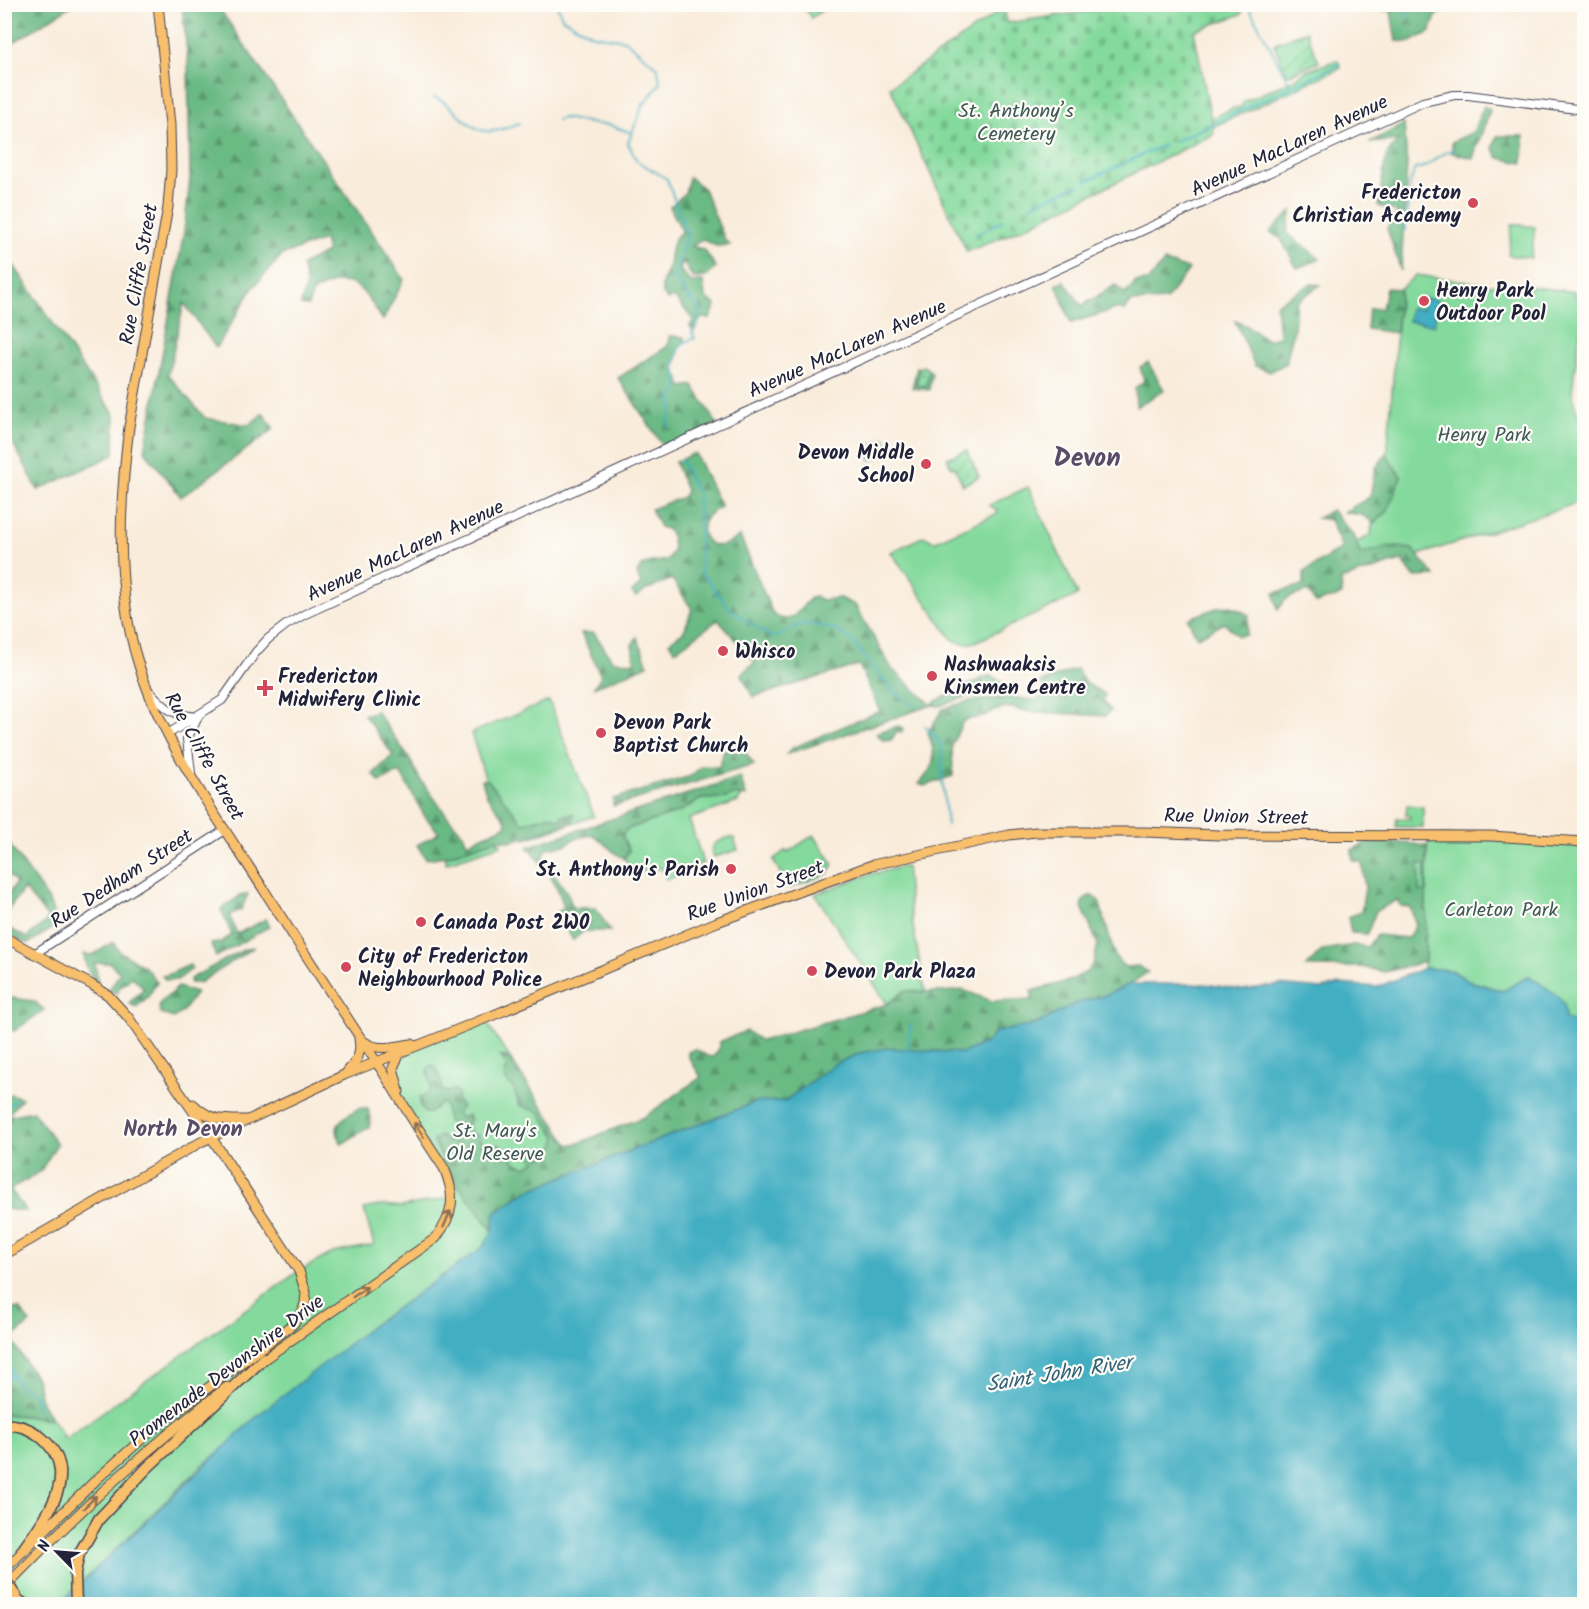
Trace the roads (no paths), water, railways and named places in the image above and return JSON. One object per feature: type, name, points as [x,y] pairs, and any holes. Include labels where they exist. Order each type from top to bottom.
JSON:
[{"type":"highway","points":[[76,1605],[75,1573],[79,1554],[99,1519],[204,1412],[264,1358]]},
{"type":"highway","points":[[4,1425],[34,1431],[44,1439],[52,1449],[60,1472],[56,1499],[22,1551]]},
{"type":"highway","points":[[4,1579],[20,1601]]},
{"type":"highway","points":[[4,1589],[20,1601]]},
{"type":"main road","name":"Rue Cliffe Street","points":[[158,4],[170,125],[170,188],[163,242],[129,427],[122,511],[122,564],[128,622],[149,691],[168,734],[225,830],[444,1168],[449,1180]]},
{"type":"main road","name":"Rue Union Street","points":[[4,1255],[211,1138],[344,1075],[717,922],[872,865],[1009,835],[1035,832],[1491,836],[1584,840]]},
{"type":"main road","points":[[4,937],[92,985],[118,1004],[182,1093],[200,1111],[216,1120],[248,1120]]},
{"type":"main road","points":[[358,1037],[372,1048],[424,1043]]},
{"type":"main road","points":[[344,1075],[359,1056],[358,1037]]},
{"type":"main road","points":[[400,1052],[393,1068],[404,1107]]},
{"type":"main road","name":"Promenade Devonshire Drive","points":[[4,1570],[97,1479],[152,1430],[293,1324],[302,1313],[305,1303],[304,1282],[299,1271],[182,1093]]},
{"type":"main road","name":"Promenade Devonshire Drive","points":[[4,1589],[105,1488],[176,1427],[264,1358],[436,1238],[446,1225],[451,1211],[453,1197],[449,1180]]},
{"type":"street","name":"Avenue MacLaren Avenue","points":[[168,734],[222,700],[268,639],[286,624],[305,614],[1424,102],[1454,95],[1468,95],[1584,110]]},
{"type":"street","points":[[149,691],[176,714],[198,717],[187,739],[191,773]]},
{"type":"street","name":"Rue Dedham Street","points":[[34,954],[225,830]]},
{"type":"water","points":[[1424,298],[1438,300],[1434,325],[1408,321],[1410,308],[1422,309]]},
{"type":"water","name":"Saint John River","points":[[1424,968],[1450,970],[1472,982],[1503,991],[1529,976],[1557,995],[1564,1004],[1565,1019],[1578,1024],[1584,1014],[1584,1604],[59,1604],[258,1415],[374,1324],[482,1248],[493,1231],[495,1213],[527,1191],[756,1102],[785,1101],[833,1065],[860,1053],[888,1048],[963,1053],[988,1042],[995,1032],[1035,1025],[1077,1003],[1106,995],[1130,984],[1205,984],[1242,990],[1279,985],[1322,989],[1339,984],[1377,987]]},
{"type":"waterway","points":[[557,4],[562,18],[593,35],[625,40],[658,68],[660,84],[643,105],[628,143],[637,161],[667,179],[687,235],[673,278],[700,310],[697,325],[692,333],[695,338],[680,347],[674,368],[679,378],[677,390],[671,400],[673,408],[668,421],[669,427]]},
{"type":"waterway","points":[[1247,4],[1291,86]]},
{"type":"waterway","points":[[1405,4],[1406,17]]},
{"type":"waterway","points":[[1173,142],[1340,64]]},
{"type":"waterway","points":[[434,97],[480,130],[501,130],[519,123]]},
{"type":"waterway","points":[[557,120],[563,118],[609,125],[632,133]]},
{"type":"waterway","points":[[1086,181],[1164,145]]},
{"type":"waterway","points":[[1405,230],[1410,183],[1415,169],[1426,166],[1449,151],[1455,150]]},
{"type":"waterway","points":[[1029,206],[1079,185]]},
{"type":"waterway","points":[[976,235],[1003,220]]},
{"type":"waterway","points":[[681,460],[698,495],[701,572],[730,609],[769,636],[778,637],[798,625],[808,624],[834,629],[850,639],[892,690],[915,706]]},
{"type":"waterway","points":[[925,726],[942,745],[942,778],[947,825]]},
{"type":"waterway","points":[[907,1049],[911,1023]]},
{"type":"waterway","points":[[4,1109],[15,1100]]},
{"type":"waterway","points":[[4,1328],[9,1336],[4,1344]]},
{"type":"waterway","points":[[4,1365],[10,1368],[17,1383],[36,1397],[38,1410]]},
{"type":"waterway","points":[[4,1380],[12,1376]]},
{"type":"place","name":"Fredericton Christian Academy","points":[[1473,203]]},
{"type":"place","name":"Henry Park Outdoor Pool","points":[[1424,301]]},
{"type":"place","name":"Devon Middle School","points":[[926,464]]},
{"type":"place","name":"Whisco","points":[[723,651]]},
{"type":"place","name":"Nashwaaksis Kinsmen Centre","points":[[932,676]]},
{"type":"place","name":"Fredericton Midwifery Clinic","points":[[265,688]]},
{"type":"place","name":"Devon Park Baptist Church","points":[[601,733]]},
{"type":"place","name":"St. Anthony's Parish","points":[[731,869]]},
{"type":"place","name":"Canada Post 2W0","points":[[421,922]]},
{"type":"place","name":"City of Fredericton Neighbourhood Police","points":[[346,967]]},
{"type":"place","name":"Devon Park Plaza","points":[[812,971]]},
{"type":"district","name":"Devon","points":[[1087,457]]},
{"type":"district","name":"North Devon","points":[[183,1128]]},
{"type":"park label","name":"St. Anthony’s Cemetery","points":[[1016,122]]},
{"type":"park label","name":"Henry Park","points":[[1484,434]]},
{"type":"park label","name":"Carleton Park","points":[[1501,909]]},
{"type":"park label","name":"St. Mary's Old Reserve","points":[[495,1142]]}]
